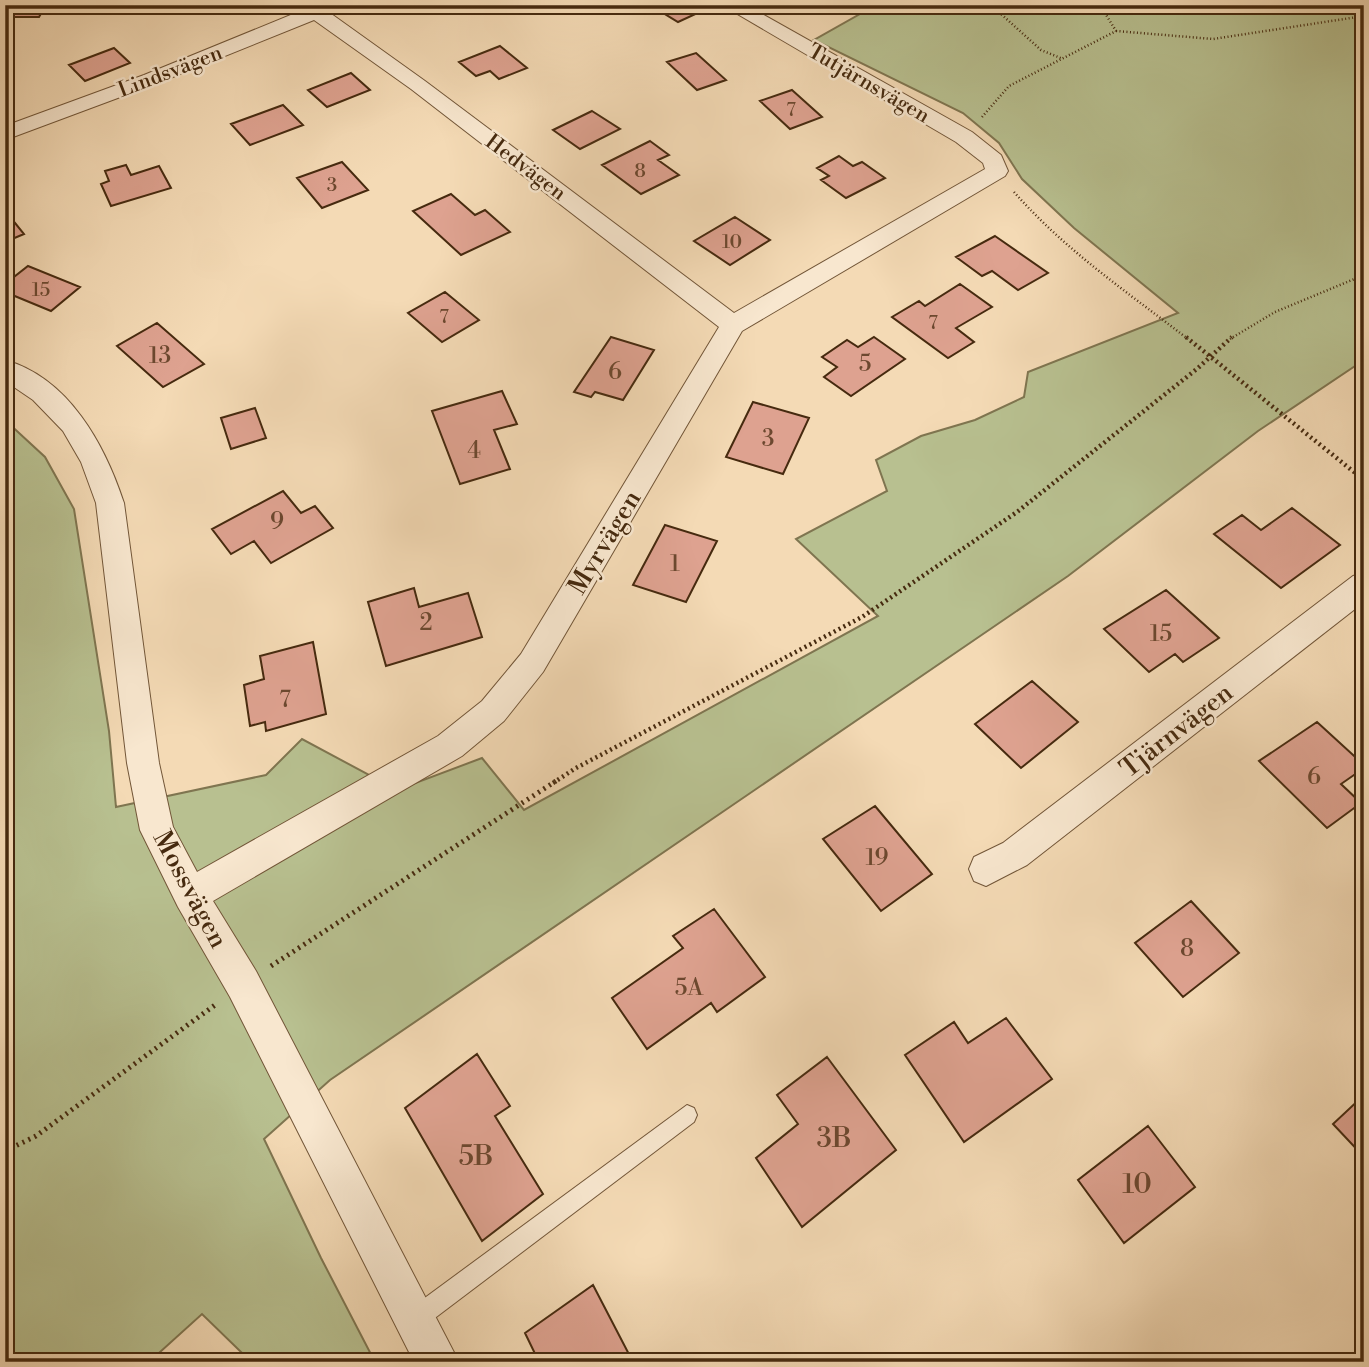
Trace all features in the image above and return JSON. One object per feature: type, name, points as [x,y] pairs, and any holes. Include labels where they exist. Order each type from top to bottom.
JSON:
[{"type":"street","name":"Tutjärnsvägen","points":[[731,5],[964,137],[993,160],[997,171]]},
{"type":"street","name":"Lindsvägen","points":[[5,134],[325,9]]},
{"type":"street","name":"Hedvägen","points":[[325,9],[418,85],[733,325]]},
{"type":"street","name":"Myrvägen","points":[[190,895],[450,746],[493,711],[532,663],[733,325],[997,171]]},
{"type":"street","name":"Mossvägen","points":[[5,369],[54,403],[79,430],[101,472],[110,503],[143,763],[157,830],[190,895],[243,984],[437,1362]]},
{"type":"street","name":"Tjärnvägen","points":[[986,869],[1015,854],[1364,585]]},
{"type":"lane","points":[[415,1319],[687,1115]]},
{"type":"path","points":[[959,5],[998,12]]},
{"type":"path","points":[[991,5],[1041,50],[1064,59]]},
{"type":"path","points":[[1100,5],[1116,31]]},
{"type":"path","points":[[964,137],[1009,86],[1116,31],[1213,39],[1364,16]]},
{"type":"path","points":[[997,171],[1042,226],[1086,263],[1209,354],[1364,480]]},
{"type":"path","points":[[5,1151],[36,1136],[243,984],[576,768],[862,617],[1017,512],[1198,368],[1209,354],[1242,328],[1364,275]]},
{"type":"green space","points":[[876,5],[1364,5],[1364,360],[1258,431],[1068,576],[330,1080],[264,1139],[375,1362],[257,1362],[242,1353],[202,1314],[149,1362],[5,1362],[5,420],[45,457],[74,509],[109,731],[116,807],[266,775],[302,739],[397,790],[482,758],[524,810],[878,616],[796,539],[887,491],[876,460],[921,436],[975,420],[1024,397],[1028,372],[1178,313],[1074,228],[1022,179],[999,143],[963,113],[814,40]]},
{"type":"building","points":[[5,5],[46,5],[39,17],[5,17]]},
{"type":"building","points":[[673,5],[688,5],[700,12],[678,22],[660,11]]},
{"type":"building","points":[[500,46],[527,68],[499,79],[490,71],[476,76],[459,62]]},
{"type":"building","points":[[114,48],[130,63],[85,81],[69,65]]},
{"type":"building","points":[[696,53],[726,80],[697,90],[667,62]]},
{"type":"building","points":[[351,73],[370,90],[327,107],[308,90]]},
{"type":"building","points":[[792,90],[822,117],[790,129],[760,101]]},
{"type":"building","points":[[283,105],[303,125],[250,145],[231,124]]},
{"type":"building","points":[[592,111],[620,129],[580,149],[553,130]]},
{"type":"building","points":[[650,141],[669,155],[658,160],[679,175],[641,194],[602,165]]},
{"type":"building","points":[[839,156],[853,166],[862,162],[885,178],[846,198],[821,180],[829,176],[817,168]]},
{"type":"building","points":[[342,162],[368,190],[322,208],[297,178]]},
{"type":"building","points":[[126,165],[131,175],[159,166],[171,188],[111,206],[101,184],[109,181],[105,171]]},
{"type":"building","points":[[451,194],[475,215],[485,210],[510,232],[461,255],[413,211]]},
{"type":"building","points":[[735,217],[770,240],[730,265],[694,241]]},
{"type":"building","points":[[11,218],[24,234],[5,242],[5,220]]},
{"type":"building","points":[[995,236],[1048,273],[1018,290],[992,271],[982,276],[956,257]]},
{"type":"building","points":[[28,266],[80,287],[51,311],[5,292],[5,284]]},
{"type":"building","points":[[960,284],[992,307],[956,328],[974,342],[948,358],[892,317],[919,301],[925,306]]},
{"type":"building","points":[[445,292],[479,320],[442,342],[408,313]]},
{"type":"building","points":[[157,323],[204,364],[163,387],[117,346]]},
{"type":"building","points":[[611,337],[654,350],[623,400],[595,392],[591,397],[574,392]]},
{"type":"building","points":[[874,337],[905,359],[851,396],[824,377],[837,367],[822,357],[847,340],[858,347]]},
{"type":"building","points":[[502,391],[517,424],[494,430],[510,469],[460,484],[432,411]]},
{"type":"building","points":[[753,402],[809,418],[783,474],[726,457]]},
{"type":"building","points":[[255,408],[266,438],[231,449],[221,418]]},
{"type":"building","points":[[283,491],[301,513],[315,506],[333,528],[271,563],[254,541],[231,554],[212,529]]},
{"type":"building","points":[[1292,508],[1340,545],[1281,588],[1214,534],[1242,515],[1261,530]]},
{"type":"building","points":[[665,525],[717,541],[686,602],[633,585]]},
{"type":"building","points":[[414,588],[419,607],[468,593],[482,637],[386,666],[368,602]]},
{"type":"building","points":[[1166,590],[1219,638],[1183,662],[1175,654],[1149,672],[1104,629]]},
{"type":"building","points":[[313,642],[326,714],[266,731],[265,722],[250,726],[244,685],[264,679],[260,656]]},
{"type":"building","points":[[1032,681],[1078,722],[1021,768],[975,724]]},
{"type":"building","points":[[1317,722],[1364,765],[1364,768],[1341,784],[1361,803],[1327,828],[1259,761]]},
{"type":"building","points":[[875,806],[932,874],[881,911],[823,839]]},
{"type":"building","points":[[1191,901],[1239,953],[1183,997],[1135,943]]},
{"type":"building","points":[[714,909],[765,977],[717,1012],[711,1003],[647,1049],[612,998],[683,948],[673,936]]},
{"type":"building","points":[[1006,1018],[1052,1079],[964,1142],[905,1055],[954,1022],[968,1043]]},
{"type":"building","points":[[477,1054],[510,1106],[495,1116],[543,1194],[482,1241],[405,1108]]},
{"type":"building","points":[[827,1057],[896,1150],[802,1227],[756,1158],[798,1124],[777,1095]]},
{"type":"building","points":[[1364,1095],[1364,1157],[1333,1124]]},
{"type":"building","points":[[1148,1126],[1195,1187],[1124,1243],[1078,1180]]},
{"type":"building","points":[[593,1285],[633,1362],[539,1362],[525,1333]]}]
